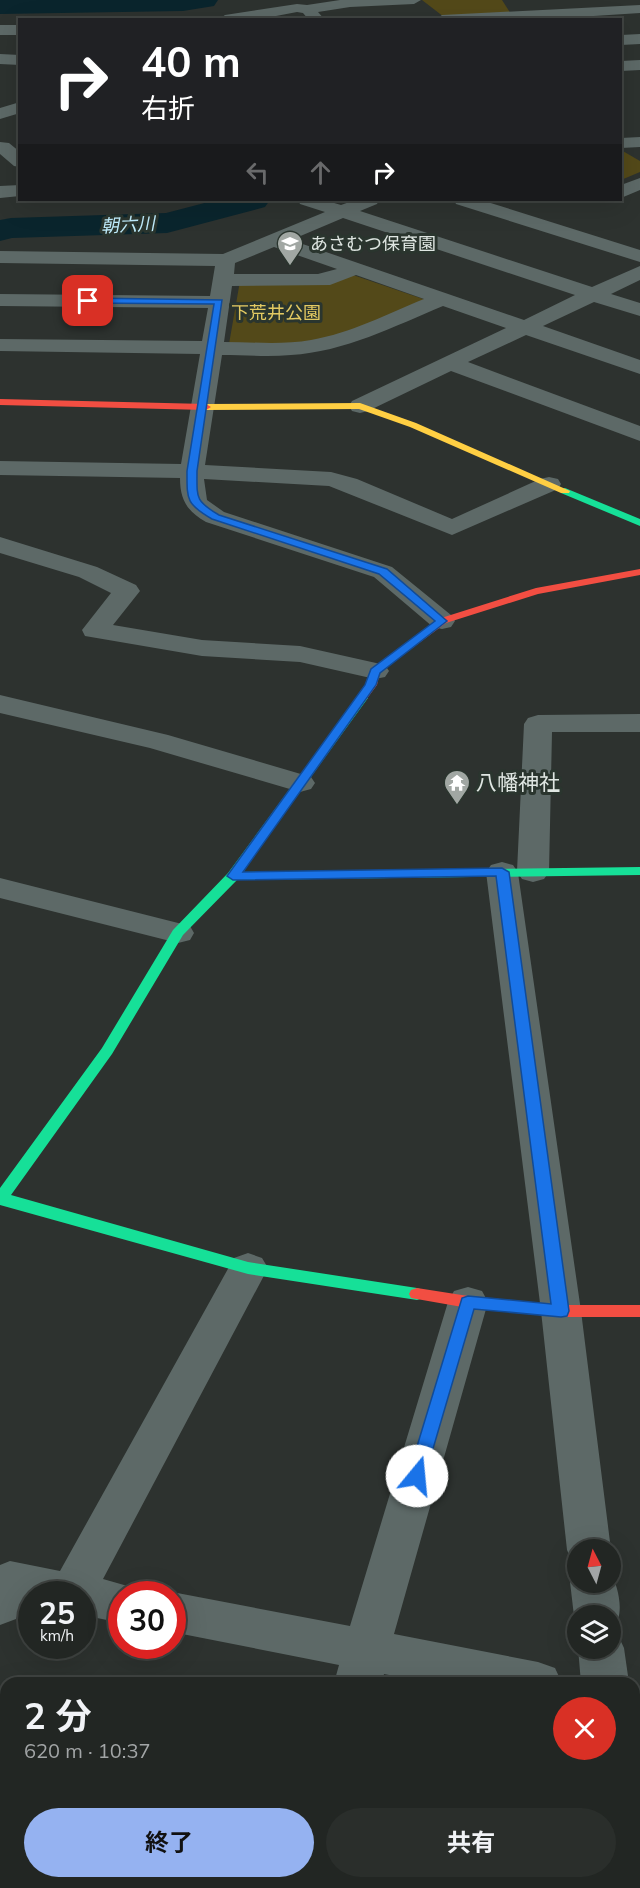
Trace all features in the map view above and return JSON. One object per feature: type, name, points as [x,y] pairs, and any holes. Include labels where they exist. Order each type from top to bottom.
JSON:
[{"type":"street","points":[[237,18],[297,8],[312,14],[350,3],[413,0],[429,18]]},
{"type":"street","points":[[478,18],[640,9]]},
{"type":"street","points":[[0,30],[18,30]]},
{"type":"street","points":[[622,40],[640,39]]},
{"type":"street","points":[[0,59],[18,60]]},
{"type":"street","points":[[0,100],[18,105]]},
{"type":"street","points":[[0,114],[18,107]]},
{"type":"street","points":[[629,143],[640,155]]},
{"type":"street","points":[[0,147],[18,160]]},
{"type":"street","points":[[622,192],[640,183]]},
{"type":"street","points":[[0,192],[18,190]]},
{"type":"street","points":[[622,198],[640,203]]},
{"type":"street","points":[[310,201],[640,310]]},
{"type":"street","points":[[0,257],[226,260],[367,201]]},
{"type":"street","points":[[466,201],[640,256]]},
{"type":"street","points":[[273,240],[640,367]]},
{"type":"street","points":[[226,260],[192,471],[192,493],[197,507],[215,517],[383,572],[442,621]]},
{"type":"street","points":[[223,280],[330,279],[354,269]]},
{"type":"street","points":[[360,406],[640,272]]},
{"type":"street","points":[[0,345],[314,347],[334,342],[442,299]]},
{"type":"street","points":[[0,300],[219,302]]},
{"type":"street","points":[[450,363],[640,435]]},
{"type":"street","points":[[0,402],[360,406],[413,425],[640,523]]},
{"type":"street","points":[[0,468],[192,471],[331,479],[452,528],[549,484]]},
{"type":"street","points":[[0,544],[88,572],[127,591],[95,630],[202,648],[300,654],[375,671]]},
{"type":"street","points":[[640,572],[536,591],[442,621],[375,671],[371,685],[233,876],[178,933],[107,1051],[0,1198],[248,1268],[468,1302],[561,1311],[640,1311]]},
{"type":"street","points":[[0,704],[158,741],[300,783]]},
{"type":"street","points":[[588,1539],[561,1311],[518,872],[538,724],[640,723]]},
{"type":"street","points":[[233,876],[640,871]]},
{"type":"street","points":[[0,888],[178,933]]},
{"type":"street","points":[[84,1581],[248,1268]]},
{"type":"street","points":[[362,1666],[468,1302]]},
{"type":"street","points":[[0,1605],[10,1581],[18,1583]]},
{"type":"street","points":[[186,1616],[362,1666],[476,1677]]},
{"type":"street","points":[[602,1659],[604,1677]]},
{"type":"green space","points":[[422,0],[502,0],[511,14],[444,17]]},
{"type":"green space","points":[[622,151],[640,161],[640,172],[622,180]]},
{"type":"green space","name":"下荒井公園","points":[[353,275],[429,301],[329,341],[302,345],[229,344],[240,281]]},
{"type":"waterway","name":"朝六川","points":[[0,6],[183,3],[205,0]]},
{"type":"waterway","name":"朝六川","points":[[0,231],[11,228],[167,223],[249,201]]},
{"type":"traffic: fast","points":[[565,491],[640,523]]},
{"type":"traffic: fast","points":[[0,1199],[107,1051],[178,933],[233,876],[362,698]]},
{"type":"traffic: fast","points":[[233,876],[640,871]]},
{"type":"traffic: fast","points":[[0,1198],[248,1268],[417,1294]]},
{"type":"traffic: slow","points":[[206,407],[360,406],[413,425],[565,491]]},
{"type":"traffic: jam","points":[[0,402],[206,407]]},
{"type":"traffic: jam","points":[[362,698],[371,685],[375,671],[442,621],[536,591],[640,572]]},
{"type":"traffic: jam","points":[[417,1294],[468,1302],[561,1311],[640,1311]]},
{"type":"place","name":"あさむつ保育園","points":[[290,267]]},
{"type":"place","name":"八幡神社","points":[[457,806]]},
{"type":"route","points":[[88,301],[219,302],[192,471],[192,493],[197,507],[215,517],[383,572],[442,621],[375,671],[371,685],[233,876],[502,872],[561,1311],[468,1302],[417,1476]]}]
